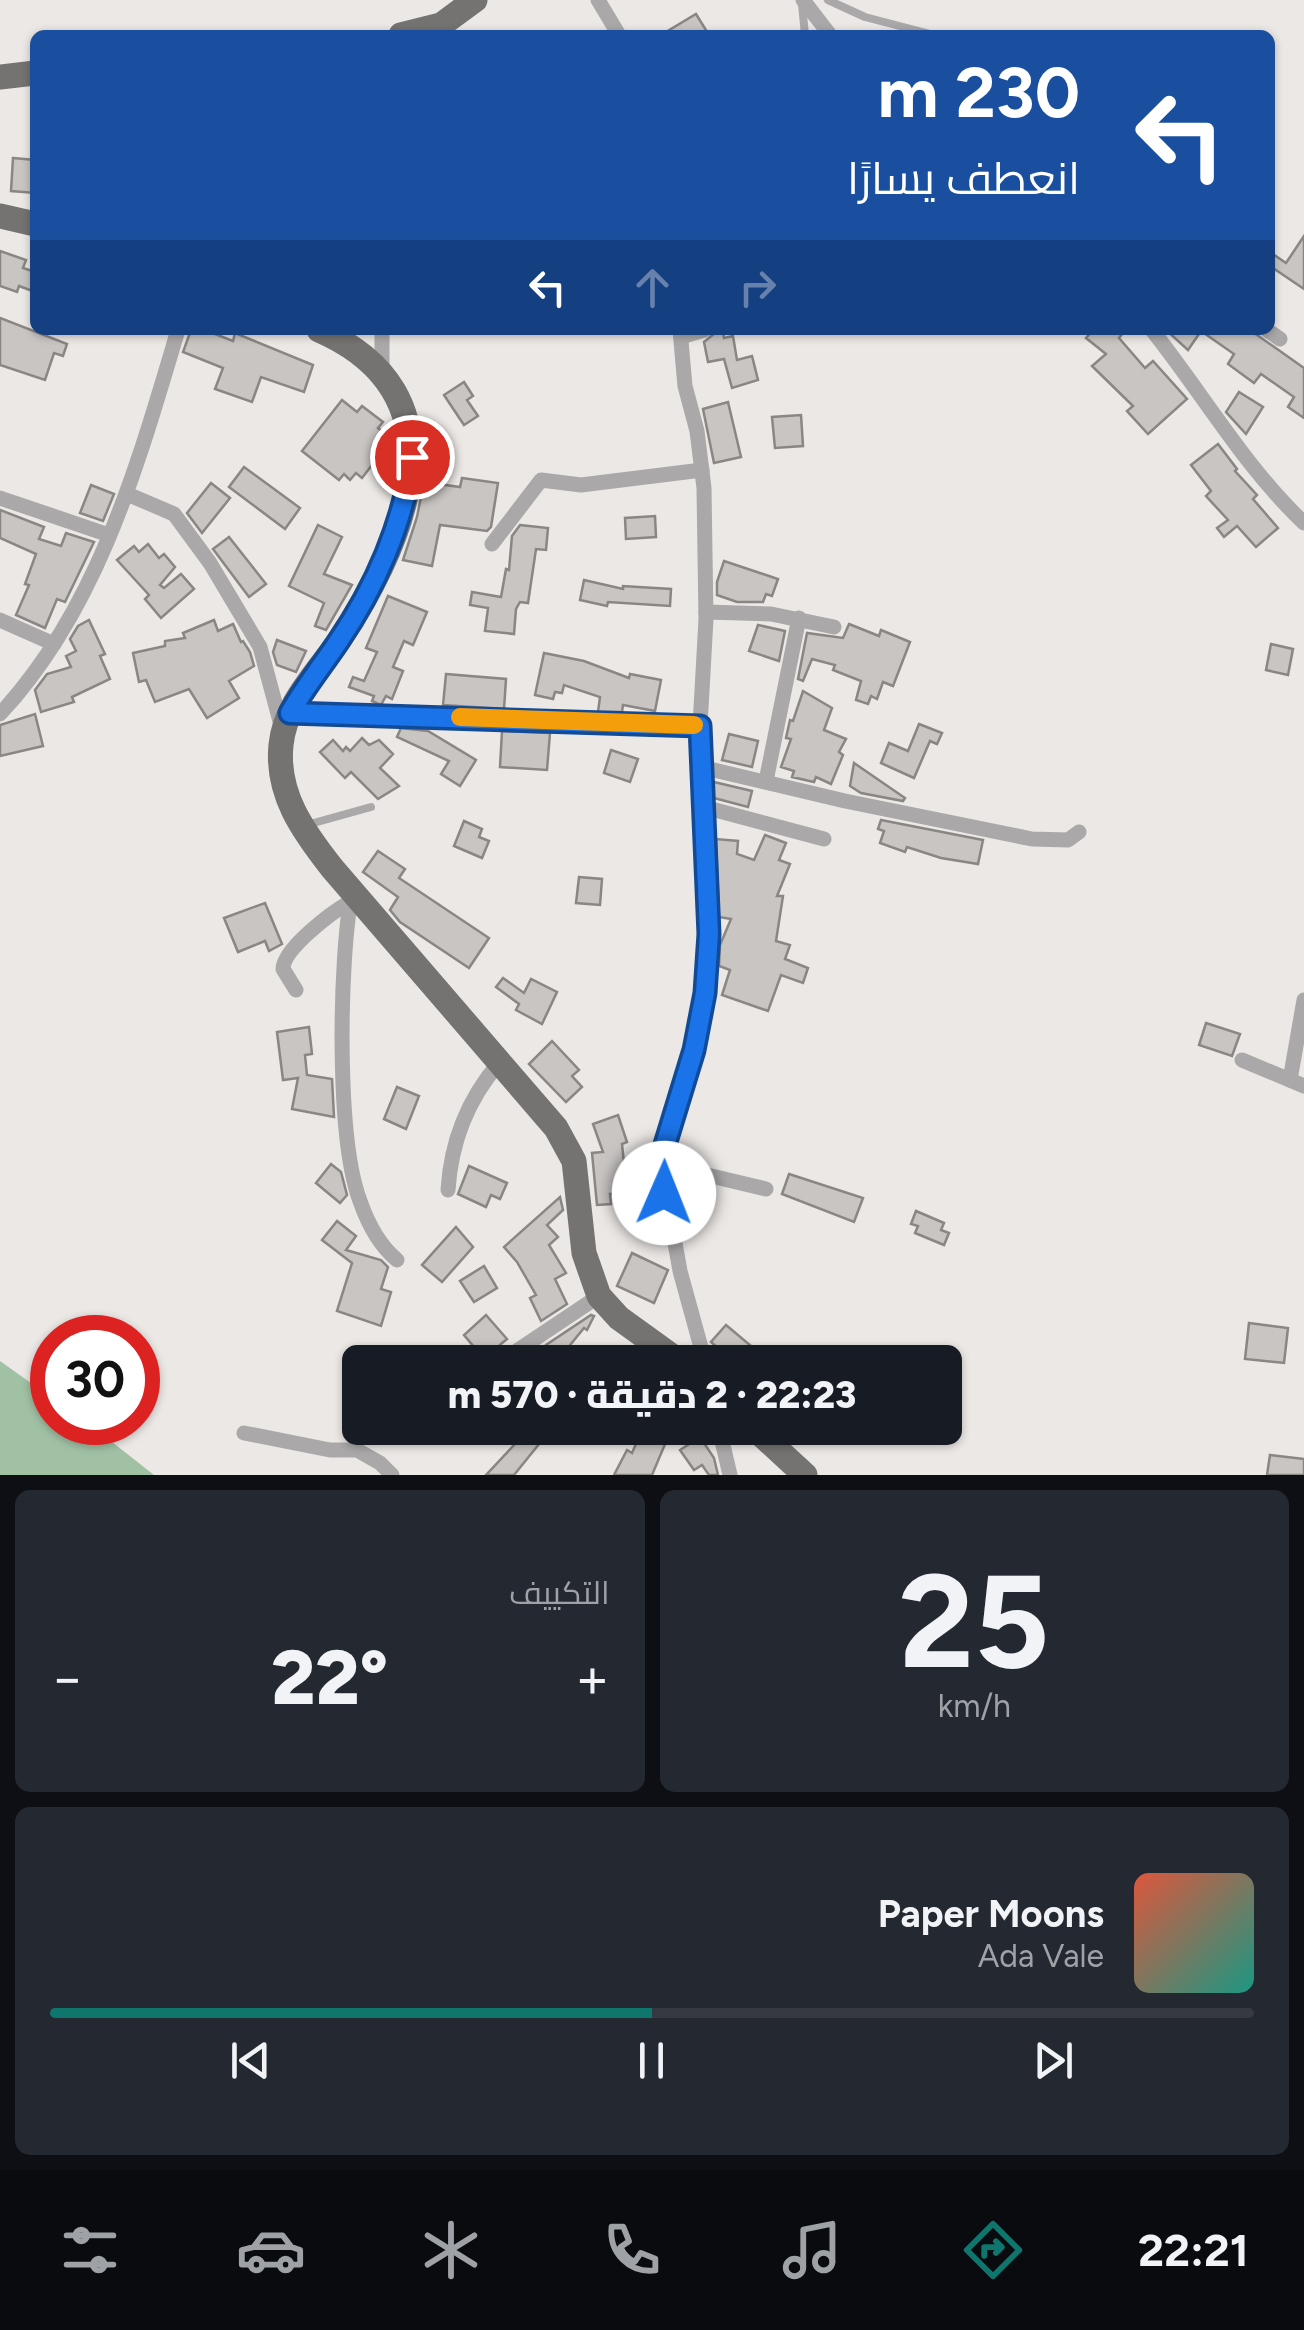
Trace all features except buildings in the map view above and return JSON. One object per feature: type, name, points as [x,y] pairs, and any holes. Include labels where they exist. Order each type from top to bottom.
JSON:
[{"type":"main road","points":[[440,30],[475,0]]},
{"type":"main road","points":[[0,77],[30,74]]},
{"type":"main road","points":[[0,216],[30,223]]},
{"type":"main road","points":[[328,335],[382,371],[406,415],[411,438],[408,483],[398,521],[362,605],[286,724],[281,757],[284,789],[300,826],[351,896],[556,1128],[576,1170],[584,1253],[599,1296],[620,1318],[657,1345]]},
{"type":"main road","points":[[772,1445],[805,1475]]},
{"type":"street","points":[[598,0],[616,30]]},
{"type":"street","points":[[802,0],[826,30]]},
{"type":"street","points":[[0,714],[54,644],[108,535],[127,494],[176,335]]},
{"type":"street","points":[[382,335],[382,371]]},
{"type":"street","points":[[681,335],[685,386],[702,470],[706,612],[700,726],[709,934],[705,993],[694,1050],[661,1164],[680,1271],[700,1345]]},
{"type":"street","points":[[1156,335],[1212,415],[1304,523]]},
{"type":"street","points":[[492,544],[541,480],[582,485],[702,470]]},
{"type":"street","points":[[127,494],[174,514],[210,563],[260,646],[286,724],[700,726]]},
{"type":"street","points":[[0,498],[108,535]]},
{"type":"street","points":[[706,612],[799,618],[834,628]]},
{"type":"street","points":[[766,780],[799,618]]},
{"type":"street","points":[[0,620],[54,644]]},
{"type":"street","points":[[701,767],[1032,839],[1068,840],[1079,832]]},
{"type":"street","points":[[704,807],[824,839]]},
{"type":"street","points":[[296,990],[283,968],[286,955],[351,896]]},
{"type":"street","points":[[351,896],[345,976],[348,1144],[358,1198],[382,1246],[397,1260]]},
{"type":"street","points":[[1242,1060],[1297,1083],[1304,1000]]},
{"type":"street","points":[[448,1190],[462,1123],[478,1088],[500,1063]]},
{"type":"street","points":[[661,1164],[766,1189]]},
{"type":"street","points":[[526,1345],[599,1296]]},
{"type":"street","points":[[244,1433],[323,1450],[356,1450],[380,1463],[392,1475]]},
{"type":"street","points":[[724,1445],[730,1475]]},
{"type":"lane","points":[[802,0],[805,30]]},
{"type":"lane","points":[[828,0],[865,17],[915,30]]},
{"type":"lane","points":[[300,826],[370,807]]},
{"type":"green space","points":[[0,1361],[30,1382],[30,1445],[116,1445],[154,1475],[0,1475]]},
{"type":"slow traffic","points":[[460,717],[694,725]]},
{"type":"route","points":[[412,457],[398,521],[362,605],[290,713],[700,726],[709,946],[694,1050],[661,1164],[664,1193]]}]
